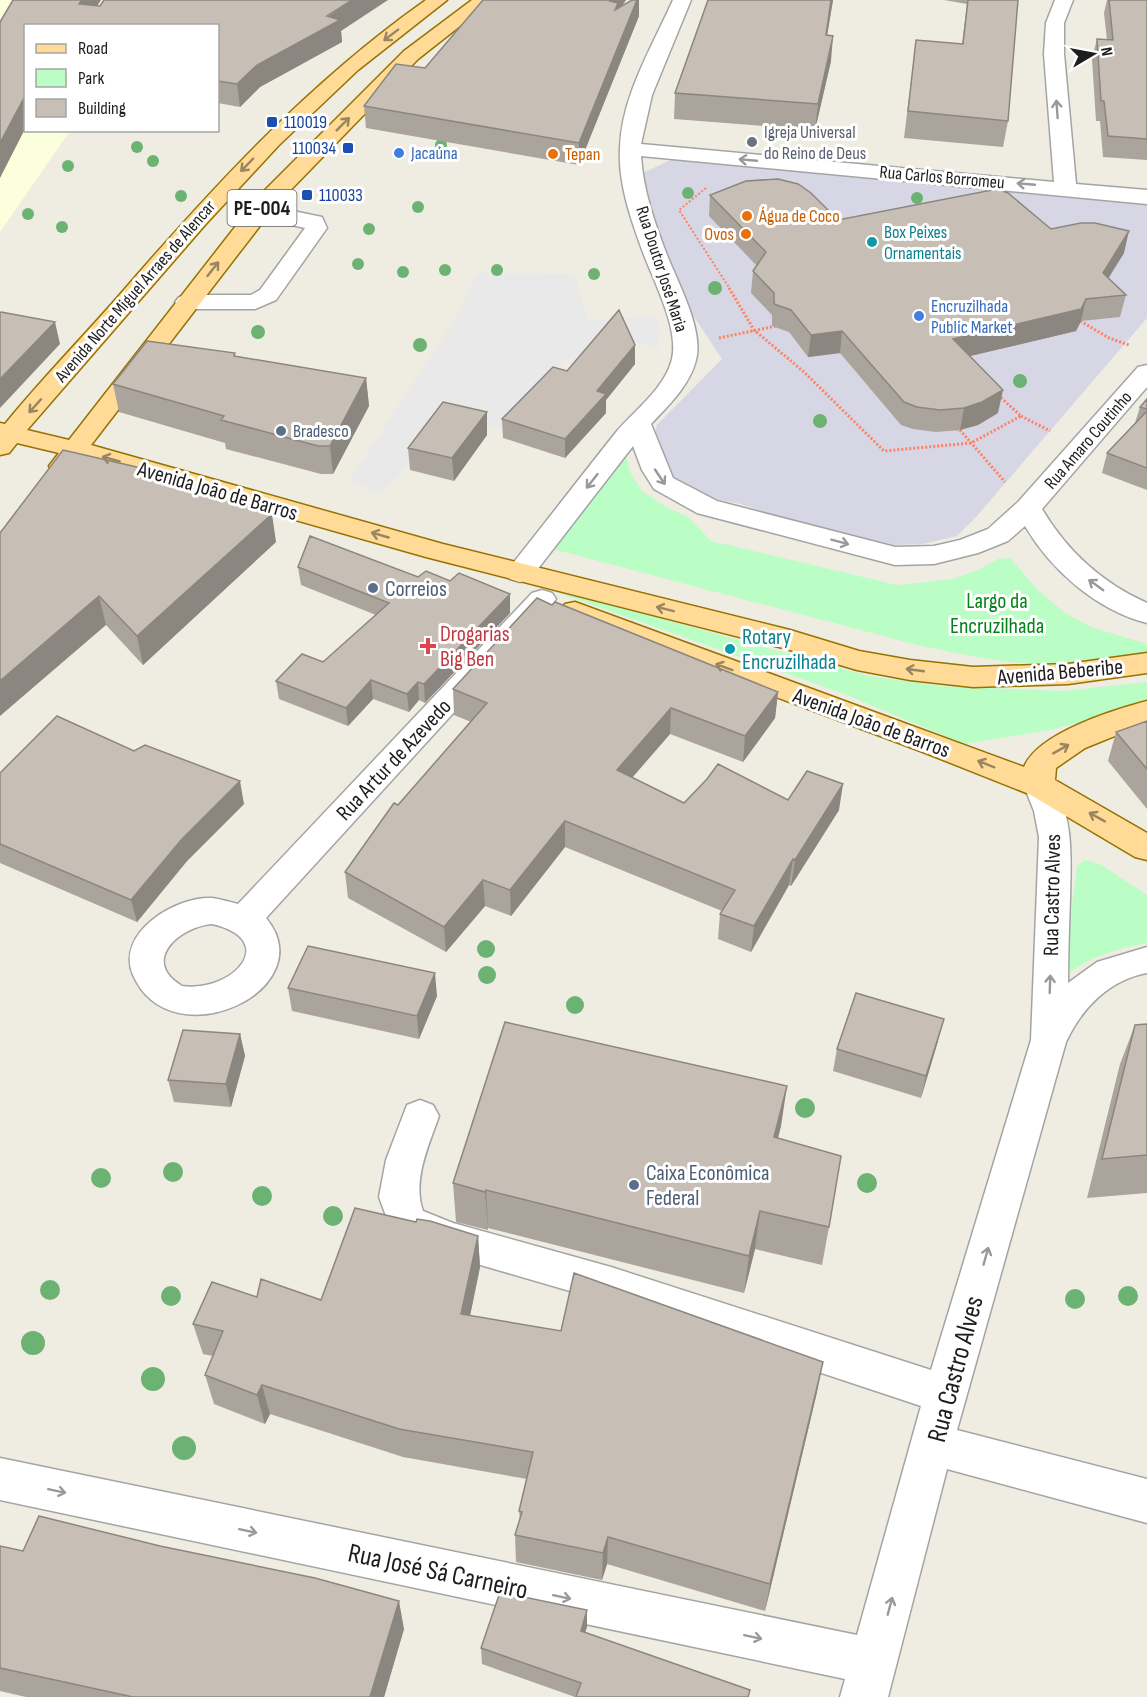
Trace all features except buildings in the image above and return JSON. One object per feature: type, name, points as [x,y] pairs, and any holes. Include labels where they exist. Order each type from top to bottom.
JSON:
[{"type":"main road","name":"Avenida Norte Miguel Arraes de Alencar","points":[[4,437],[219,194],[302,108],[369,52],[438,0]]},
{"type":"main road","name":"Avenida Norte Miguel Arraes de Alencar","points":[[48,484],[259,211],[411,55],[484,0]]},
{"type":"main road","name":"Avenida João de Barros","points":[[4,437],[75,449],[436,551],[779,637],[857,660],[910,670],[973,677]]},
{"type":"main road","name":"Avenida João de Barros","points":[[436,551],[542,599],[934,744],[1040,786],[1147,848]]},
{"type":"main road","name":"Avenida Beberibe","points":[[973,677],[1068,674],[1147,663]]},
{"type":"main road","points":[[1040,786],[1038,774],[1043,761],[1054,752],[1103,728],[1147,711]]},
{"type":"street","name":"Rua Doutor José Maria","points":[[677,343],[634,179],[630,149],[637,106],[682,0]]},
{"type":"street","points":[[1064,0],[1055,23],[1054,54],[1066,188]]},
{"type":"street","name":"Rua Carlos Borromeu","points":[[630,149],[1147,197]]},
{"type":"street","points":[[187,302],[255,302],[268,296],[316,228],[314,222],[259,211]]},
{"type":"street","points":[[520,573],[639,423],[677,343]]},
{"type":"street","name":"Rua Amaro Coutinho","points":[[1028,508],[1147,372]]},
{"type":"street","points":[[639,423],[655,470],[663,483],[676,492],[707,507],[895,556],[934,555],[968,548],[998,535],[1028,508],[1049,542],[1068,564],[1102,589],[1147,614]]},
{"type":"street","name":"Rua Artur de Azevedo","points":[[245,919],[542,599]]},
{"type":"street","name":"Rua Castro Alves","points":[[1040,786],[1050,811],[1055,837],[1048,1042]]},
{"type":"street","name":"Rua Castro Alves","points":[[870,1680],[934,1444],[945,1394],[1048,1042],[1060,1016],[1082,992],[1121,965],[1147,960]]},
{"type":"street","points":[[420,1116],[405,1160],[398,1197],[407,1223],[453,1240],[611,1285],[945,1394]]},
{"type":"street","points":[[934,1444],[1147,1501]]},
{"type":"street","name":"Rua José Sá Carneiro","points":[[0,1479],[870,1680]]},
{"type":"path","points":[[712,186],[703,188],[679,210],[754,330],[804,372],[884,451],[970,442],[1021,416],[997,394]]},
{"type":"path","points":[[1076,318],[1109,338],[1138,348]]},
{"type":"path","points":[[677,343],[783,324]]},
{"type":"path","points":[[960,422],[960,430]]},
{"type":"path","points":[[951,428],[960,430],[1028,508]]},
{"type":"shaded area","points":[[0,0],[18,0],[25,24],[24,132],[69,132],[0,232]]},
{"type":"shaded area","points":[[683,154],[1147,203],[1147,318],[977,516],[957,536],[923,544],[894,545],[854,540],[740,504],[692,494],[668,473],[654,437],[657,425],[722,359],[685,303],[661,246],[643,173]]},
{"type":"shaded area","points":[[477,273],[574,274],[588,320],[656,316],[660,328],[658,348],[601,333],[577,362],[565,359],[504,430],[454,413],[382,494],[349,481],[456,317]]},
{"type":"green space","name":"Largo da Encruzilhada","points":[[625,453],[630,472],[642,491],[666,507],[688,517],[711,541],[897,585],[953,579],[978,570],[998,559],[1010,558],[1039,591],[1064,612],[1091,627],[1147,644],[1147,655],[1092,662],[1050,664],[1007,662],[978,657],[921,646],[549,548]]},
{"type":"green space","name":"Largo da Encruzilhada","points":[[525,581],[869,676],[942,686],[1063,691],[1147,682],[1147,700],[1086,721],[1045,731],[964,744],[842,693]]},
{"type":"green space","points":[[1085,860],[1100,864],[1147,895],[1147,943],[1092,959],[1063,978],[1077,866]]},
{"type":"place","name":"110019","points":[[272,122]]},
{"type":"place","name":"Igreja Universal do Reino de Deus","points":[[752,142]]},
{"type":"place","name":"110034","points":[[348,148]]},
{"type":"place","name":"Jacaúna","points":[[399,153]]},
{"type":"place","name":"Tepan","points":[[553,154]]},
{"type":"place","name":"110033","points":[[307,195]]},
{"type":"place","name":"Água de Coco","points":[[747,216]]},
{"type":"place","name":"Ovos","points":[[746,234]]},
{"type":"place","name":"Box Peixes Ornamentais","points":[[872,242]]},
{"type":"place","name":"Encruzilhada Public Market","points":[[919,316]]},
{"type":"place","name":"Bradesco","points":[[281,431]]},
{"type":"place","name":"Correios","points":[[373,588]]},
{"type":"place","name":"Drogarias Big Ben","points":[[428,646]]},
{"type":"place","name":"Rotary Encruzilhada","points":[[730,649]]},
{"type":"place","name":"Caixa Econômica Federal","points":[[634,1185]]}]
